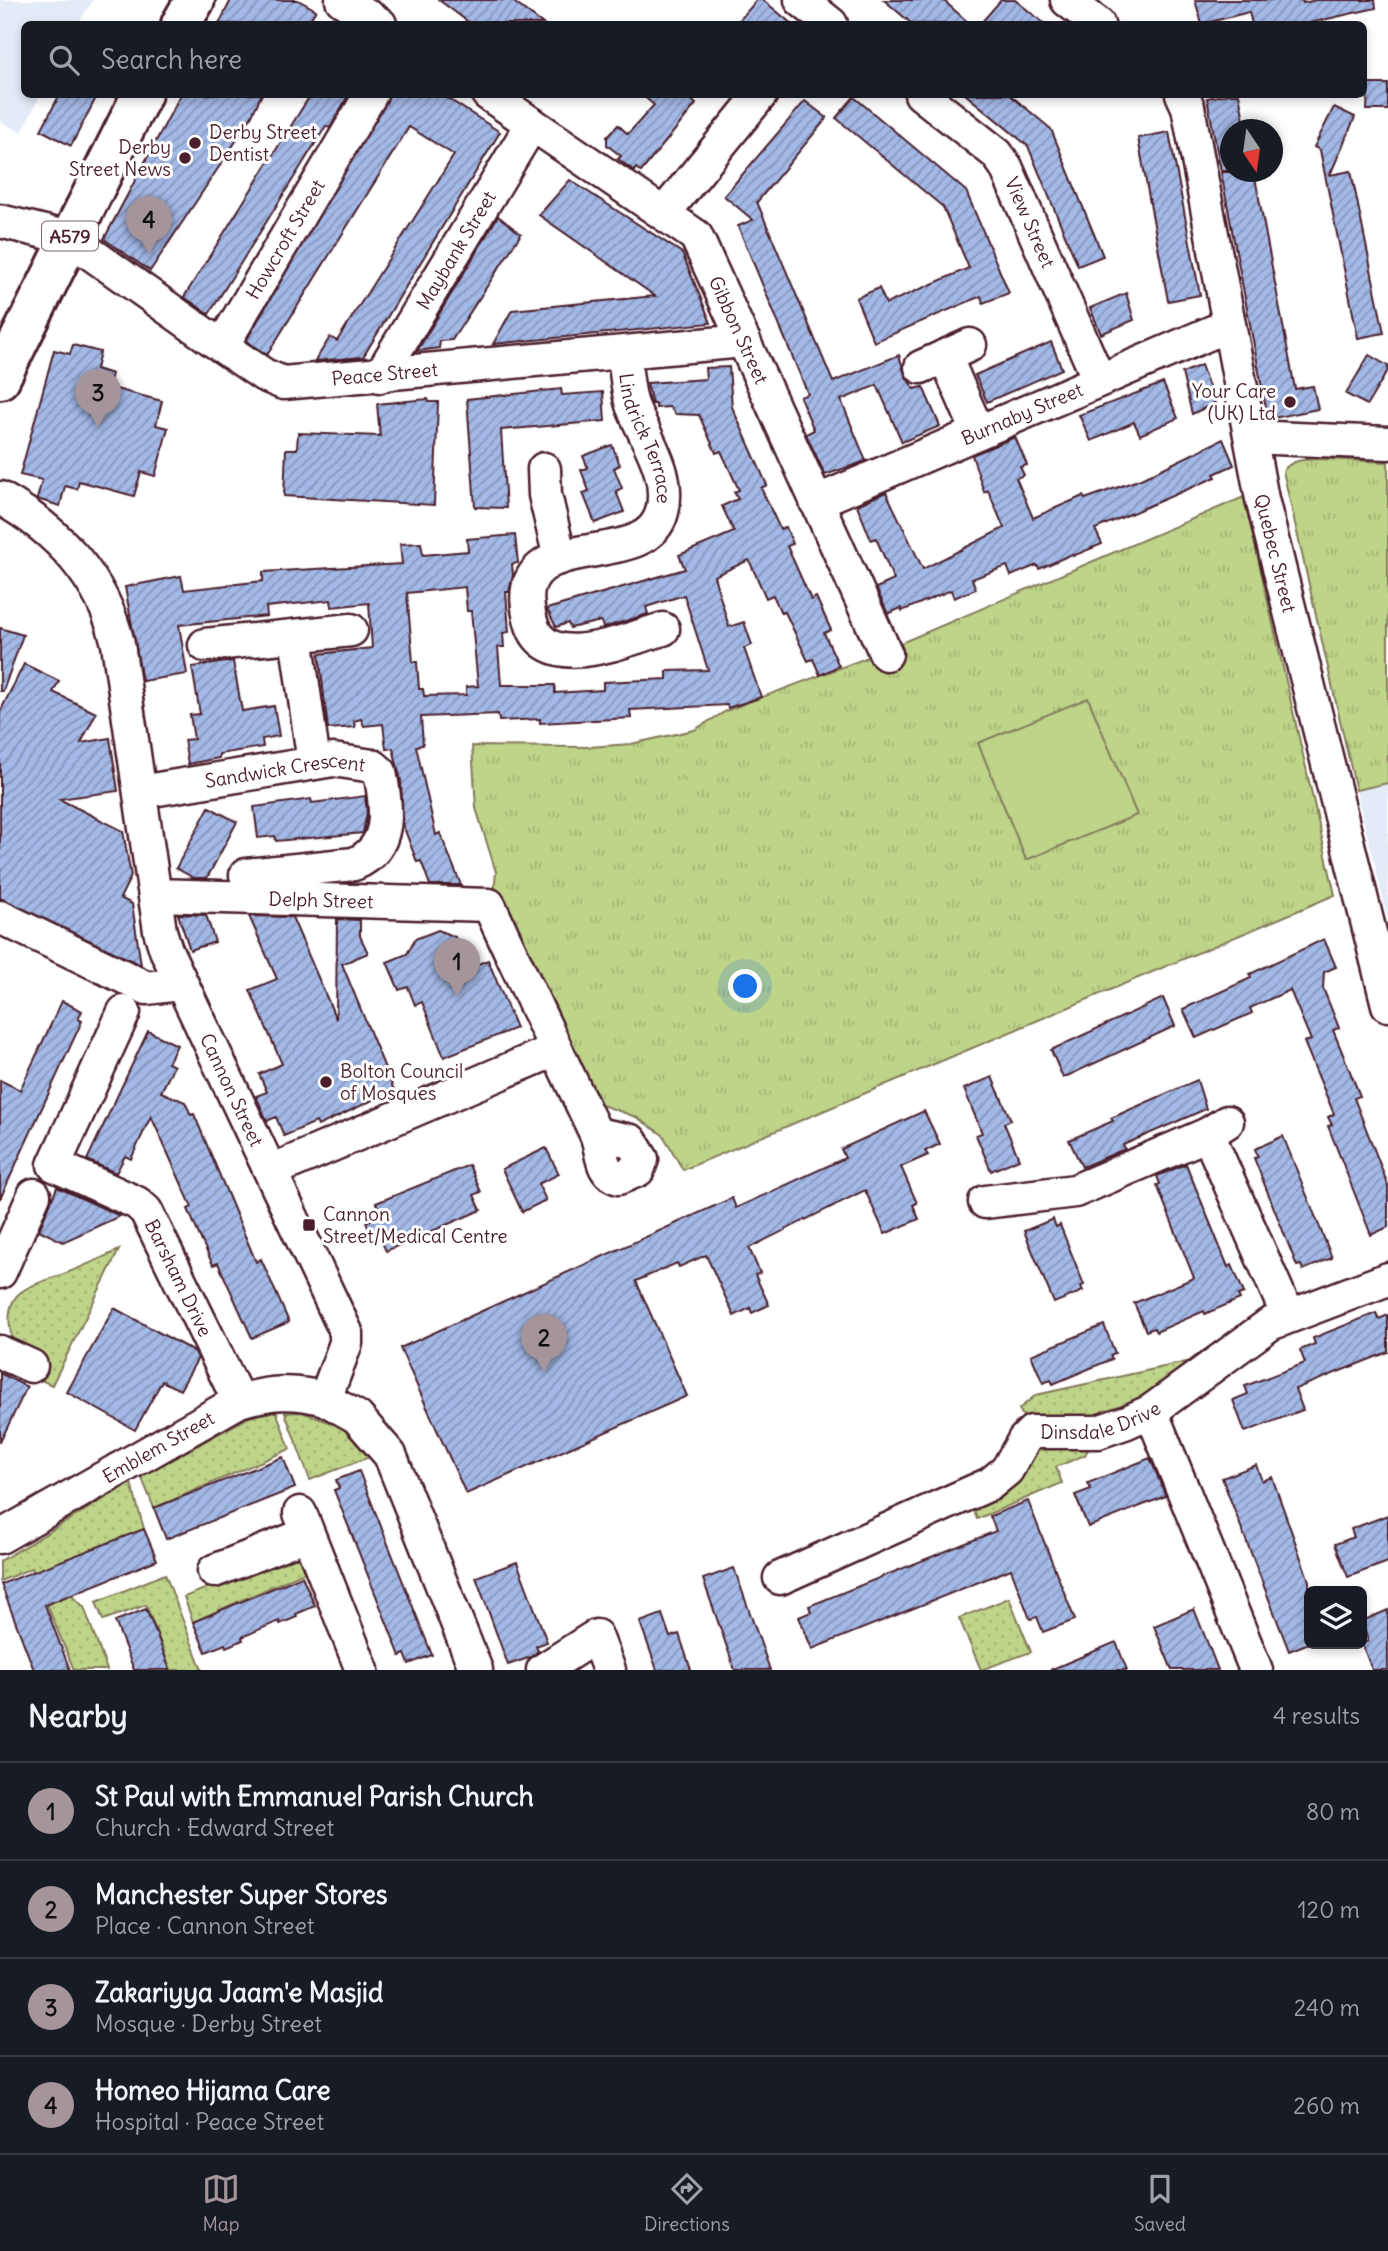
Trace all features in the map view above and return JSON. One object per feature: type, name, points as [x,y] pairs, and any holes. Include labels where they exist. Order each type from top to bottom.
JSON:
[{"type":"main road","points":[[183,21],[195,0]]},
{"type":"main road","name":"A579","points":[[0,379],[140,98]]},
{"type":"street","points":[[342,0],[375,21]]},
{"type":"street","points":[[1067,0],[1094,21]]},
{"type":"street","name":"Howcroft Street","points":[[222,346],[369,98]]},
{"type":"street","name":"Gibbon Street","points":[[494,98],[665,212],[696,236],[704,247],[886,654]]},
{"type":"street","points":[[665,212],[758,98]]},
{"type":"street","name":"View Street","points":[[926,98],[997,154],[1006,167],[1099,380]]},
{"type":"street","name":"Quebec Street","points":[[1184,98],[1188,107],[1262,499],[1388,1005]]},
{"type":"street","name":"Maybank Street","points":[[380,376],[532,124]]},
{"type":"street","points":[[0,221],[69,237]]},
{"type":"street","name":"Peace Street","points":[[69,237],[222,346],[282,383],[744,341]]},
{"type":"street","name":"Burnaby Street","points":[[816,502],[1230,324]]},
{"type":"street","name":"Lindrick Terrace","points":[[624,353],[632,405],[662,480],[662,512],[658,522],[640,538],[546,563],[530,582],[527,601],[531,622],[543,643],[558,651],[571,652],[663,629]]},
{"type":"street","points":[[945,356],[978,432]]},
{"type":"street","points":[[1251,437],[1388,443]]},
{"type":"street","points":[[544,469],[545,495],[560,558]]},
{"type":"street","name":"Cannon Street","points":[[0,498],[27,514],[68,550],[105,603],[118,644],[160,930],[179,984],[271,1171],[345,1332],[346,1343],[326,1399]]},
{"type":"street","points":[[205,645],[351,630]]},
{"type":"street","points":[[296,636],[314,763]]},
{"type":"street","name":"Sandwick Crescent","points":[[140,792],[342,760],[377,769],[382,783],[386,829],[382,840],[366,859],[354,864],[246,875]]},
{"type":"street","name":"Delph Street","points":[[155,895],[489,905],[555,1049]]},
{"type":"street","points":[[0,917],[147,988],[179,984]]},
{"type":"street","name":"Barsham Drive","points":[[123,1011],[54,1165],[137,1203],[146,1211],[239,1401]]},
{"type":"street","points":[[271,1171],[555,1049],[596,1134]]},
{"type":"street","points":[[985,1202],[1075,1191],[1218,1128],[1288,1316]]},
{"type":"street","points":[[0,1272],[34,1195]]},
{"type":"street","name":"Dinsdale Drive","points":[[779,1578],[990,1483],[1007,1470],[1024,1440],[1032,1432],[1103,1431],[1151,1411],[1270,1324],[1388,1279]]},
{"type":"street","points":[[0,1352],[31,1366]]},
{"type":"street","name":"Emblem Street","points":[[0,1537],[239,1401],[269,1393],[288,1392],[326,1399]]},
{"type":"street","points":[[326,1399],[357,1418],[390,1455],[468,1668]]},
{"type":"street","points":[[1151,1411],[1256,1670]]},
{"type":"street","points":[[214,1571],[303,1523],[362,1670]]},
{"type":"street","points":[[543,1670],[596,1636],[609,1670]]},
{"type":"shaded area","points":[[0,0],[93,0],[80,21],[21,21],[21,98],[39,98],[22,132],[0,122]]},
{"type":"shaded area","points":[[1388,783],[1388,918],[1356,790]]},
{"type":"green space","points":[[1326,459],[1388,462],[1388,783],[1356,790],[1283,471],[1297,461]]},
{"type":"green space","points":[[1244,497],[1335,895],[683,1170],[663,1135],[636,1117],[596,1103],[494,893],[496,872],[476,808],[472,746],[588,747],[631,744],[694,730],[728,710],[861,660]]},
{"type":"green space","points":[[1088,698],[1137,815],[1026,860],[978,743]]},
{"type":"green space","points":[[119,1250],[52,1385],[36,1377],[28,1369],[13,1343],[9,1313],[12,1303],[17,1296],[34,1285]]},
{"type":"green space","points":[[1232,1352],[1098,1432],[1085,1455],[1056,1467],[1062,1483],[977,1519],[967,1495],[1032,1432],[1019,1409],[1036,1395]]},
{"type":"green space","points":[[276,1411],[290,1449],[154,1508],[141,1476],[249,1417]]},
{"type":"green space","points":[[302,1412],[342,1427],[369,1457],[310,1480],[285,1413]]},
{"type":"green space","points":[[131,1483],[144,1529],[59,1564],[71,1594],[84,1607],[107,1670],[74,1670],[32,1568],[0,1581],[0,1561]]},
{"type":"green space","points":[[289,1556],[303,1560],[309,1570],[193,1622],[184,1597]]},
{"type":"green space","points":[[165,1574],[202,1670],[171,1670],[146,1605],[103,1620],[96,1602]]},
{"type":"green space","points":[[1009,1598],[1031,1652],[981,1670],[959,1618]]},
{"type":"building","points":[[231,0],[298,0],[316,10],[309,21],[220,21]]},
{"type":"building","points":[[439,0],[511,0],[539,21],[467,21]]},
{"type":"building","points":[[757,0],[763,0],[788,21],[739,21]]},
{"type":"building","points":[[884,0],[943,0],[967,21],[908,21]]},
{"type":"building","points":[[1001,0],[1015,0],[1041,21],[983,21]]},
{"type":"building","points":[[1195,0],[1302,0],[1303,3],[1316,0],[1375,0],[1376,8],[1318,21],[1251,21],[1249,12],[1214,21],[1201,21]]},
{"type":"building","points":[[1368,84],[1388,84],[1388,110],[1367,110]]},
{"type":"building","points":[[58,98],[96,98],[71,146],[41,130]]},
{"type":"building","points":[[179,98],[260,98],[248,123],[150,271],[104,239]]},
{"type":"building","points":[[308,98],[347,98],[330,128],[326,126],[209,314],[184,297]]},
{"type":"building","points":[[387,98],[447,98],[500,132],[363,357],[315,361],[330,337],[337,341],[454,155],[409,127],[267,355],[246,341]]},
{"type":"building","points":[[646,98],[689,98],[696,104],[641,172],[636,168],[634,171],[618,159],[621,156],[607,145],[607,137],[618,125],[628,134],[654,105]]},
{"type":"building","points":[[855,98],[966,191],[1009,293],[983,303],[981,296],[874,342],[856,298],[879,288],[886,304],[969,268],[943,207],[836,118]]},
{"type":"building","points":[[970,98],[1014,98],[1051,129],[1103,256],[1078,266],[1028,146]]},
{"type":"building","points":[[1207,98],[1240,98],[1244,119],[1220,119],[1220,166]]},
{"type":"building","points":[[805,101],[827,118],[757,202],[833,382],[899,355],[905,375],[914,389],[923,387],[940,426],[902,442],[877,385],[841,400],[866,461],[825,475],[806,434],[814,430],[800,397],[808,394],[738,226],[753,220],[724,196]]},
{"type":"building","points":[[1334,107],[1355,117],[1330,175],[1351,171],[1384,333],[1358,338],[1320,150],[1314,147]]},
{"type":"building","points":[[1169,132],[1200,295],[1168,301],[1138,138]]},
{"type":"building","points":[[570,180],[682,253],[711,323],[493,344],[512,310],[655,296],[539,215]]},
{"type":"building","points":[[1223,182],[1256,182],[1295,389],[1313,386],[1318,409],[1268,419]]},
{"type":"building","points":[[498,216],[521,234],[452,340],[440,341],[439,348],[417,351]]},
{"type":"building","points":[[1126,293],[1134,320],[1101,334],[1090,308]]},
{"type":"building","points":[[1051,342],[1062,369],[987,402],[975,375]]},
{"type":"building","points":[[73,345],[100,352],[96,369],[112,374],[108,387],[162,401],[156,425],[168,428],[155,476],[141,472],[134,496],[79,481],[77,489],[65,486],[60,506],[37,499],[42,480],[20,475],[54,350],[70,354]]},
{"type":"building","points":[[1369,355],[1388,366],[1388,370],[1367,405],[1346,394]]},
{"type":"building","points":[[1201,365],[1215,403],[1192,414],[1182,373]]},
{"type":"building","points":[[729,367],[732,407],[767,485],[761,488],[780,529],[786,527],[793,544],[787,546],[811,600],[816,597],[831,630],[824,633],[839,666],[820,675],[813,659],[808,661],[785,612],[781,613],[773,595],[766,598],[749,560],[714,576],[729,627],[744,622],[752,645],[744,648],[761,697],[728,708],[727,705],[630,710],[631,718],[540,723],[540,719],[499,721],[498,714],[421,717],[423,745],[416,746],[436,835],[440,833],[461,885],[430,885],[421,861],[417,862],[403,825],[401,781],[393,748],[386,749],[383,724],[364,726],[361,719],[354,721],[355,727],[328,729],[319,654],[372,648],[369,603],[332,607],[331,600],[266,607],[267,616],[179,625],[187,674],[142,681],[125,587],[181,576],[184,590],[263,581],[263,572],[402,564],[400,544],[421,543],[423,555],[468,551],[467,539],[515,535],[518,563],[512,564],[513,575],[509,592],[506,592],[509,632],[503,633],[504,647],[498,647],[501,685],[555,685],[555,693],[603,690],[603,682],[667,679],[667,671],[708,670],[684,595],[646,607],[648,614],[603,628],[601,621],[570,628],[568,623],[556,627],[547,609],[685,569],[679,555],[734,532],[722,506],[738,499],[734,492],[739,490],[721,451],[716,453],[699,415],[675,414],[670,407],[656,408],[656,404],[652,404],[647,383],[706,379],[705,368]],"holes":[[[465,587],[467,611],[471,611],[478,686],[466,687],[466,695],[424,696],[423,689],[419,689],[417,662],[413,662],[407,593]]]},
{"type":"building","points":[[1163,383],[1178,418],[1140,435],[1134,422],[1091,441],[1079,415]]},
{"type":"building","points":[[561,389],[562,395],[603,392],[605,421],[501,430],[506,508],[475,507],[467,399]]},
{"type":"building","points":[[428,399],[429,402],[438,402],[434,505],[284,496],[286,449],[297,449],[298,433],[380,436],[377,404]]},
{"type":"building","points":[[1015,437],[1027,465],[1020,467],[1024,475],[1016,478],[1033,518],[1083,496],[1085,499],[1141,479],[1223,439],[1234,465],[1214,474],[1216,477],[1095,529],[1102,544],[1039,569],[1037,565],[1011,576],[1007,566],[972,579],[976,589],[954,598],[951,590],[902,611],[901,608],[888,614],[876,588],[894,580],[876,538],[871,540],[857,505],[886,492],[923,569],[1004,528],[988,490],[984,492],[972,455]]},
{"type":"building","points":[[612,445],[620,465],[614,468],[622,488],[616,491],[624,512],[595,523],[583,493],[589,491],[581,470],[588,468],[583,456]]},
{"type":"building","points":[[0,628],[23,635],[3,691],[0,691]]},
{"type":"building","points":[[233,661],[242,711],[274,706],[279,736],[262,739],[263,747],[219,754],[219,758],[188,764],[184,740],[194,739],[190,715],[200,714],[192,667]]},
{"type":"building","points":[[24,664],[59,681],[53,692],[96,713],[81,743],[110,738],[118,791],[59,799],[123,831],[131,876],[120,898],[132,904],[141,965],[0,898],[0,712]]},
{"type":"building","points":[[365,796],[367,812],[363,833],[276,841],[275,836],[258,838],[254,807],[311,799],[312,803]]},
{"type":"building","points":[[209,807],[237,822],[207,878],[194,878],[176,868]]},
{"type":"building","points":[[178,914],[206,915],[215,942],[190,950]]},
{"type":"building","points":[[249,916],[292,917],[336,1019],[337,919],[360,920],[360,936],[368,953],[342,964],[394,1090],[318,1126],[316,1122],[284,1136],[276,1117],[267,1121],[256,1096],[267,1092],[259,1074],[282,1064],[250,990],[277,979]]},
{"type":"building","points":[[438,930],[455,937],[468,968],[488,960],[516,1028],[444,1057],[422,1002],[415,1005],[408,987],[399,990],[387,962],[407,954],[415,939]]},
{"type":"building","points":[[1324,939],[1336,967],[1324,972],[1323,988],[1339,1028],[1333,1030],[1360,1096],[1354,1098],[1388,1185],[1388,1227],[1371,1235],[1328,1126],[1332,1125],[1328,1117],[1334,1114],[1304,1042],[1311,1040],[1290,990],[1250,1008],[1252,1013],[1196,1038],[1183,1009],[1251,978],[1250,974]]},
{"type":"building","points":[[1163,998],[1175,1026],[1063,1078],[1051,1050]]},
{"type":"building","points":[[62,1001],[82,1011],[78,1019],[82,1021],[0,1199],[0,1080],[20,1090]]},
{"type":"building","points":[[148,1031],[177,1045],[168,1063],[174,1066],[161,1092],[185,1102],[191,1115],[194,1114],[256,1262],[261,1259],[289,1322],[252,1338],[218,1263],[213,1265],[199,1235],[188,1209],[192,1207],[151,1116],[131,1159],[125,1156],[116,1173],[87,1160]]},
{"type":"building","points":[[992,1077],[1011,1120],[1004,1123],[1019,1159],[991,1171],[976,1135],[982,1133],[964,1089]]},
{"type":"building","points":[[1197,1080],[1206,1109],[1123,1145],[1125,1149],[1082,1167],[1069,1140]]},
{"type":"building","points":[[924,1111],[940,1144],[925,1151],[928,1155],[901,1167],[917,1203],[913,1205],[919,1219],[885,1234],[865,1190],[749,1248],[760,1273],[755,1275],[769,1305],[752,1313],[750,1308],[734,1316],[706,1255],[679,1267],[677,1263],[636,1281],[687,1396],[466,1494],[400,1348],[732,1198],[736,1208],[845,1158],[841,1149]]},
{"type":"building","points":[[1283,1136],[1332,1258],[1303,1270],[1301,1265],[1297,1266],[1254,1158],[1258,1157],[1255,1149]]},
{"type":"building","points":[[546,1148],[559,1174],[538,1184],[546,1200],[522,1212],[502,1169]]},
{"type":"building","points":[[1186,1164],[1228,1267],[1232,1265],[1244,1293],[1238,1295],[1240,1299],[1205,1314],[1204,1311],[1156,1332],[1154,1328],[1146,1331],[1134,1303],[1194,1278],[1157,1185],[1160,1184],[1157,1176]]},
{"type":"building","points":[[469,1165],[481,1192],[474,1195],[481,1210],[386,1251],[380,1238],[373,1240],[366,1222],[382,1215],[376,1203]]},
{"type":"building","points":[[57,1187],[120,1216],[63,1242],[39,1230]]},
{"type":"building","points":[[1053,1219],[1056,1227],[1060,1225],[1084,1285],[1081,1286],[1083,1291],[1054,1303],[1024,1231]]},
{"type":"building","points":[[114,1308],[195,1352],[198,1358],[180,1390],[162,1381],[135,1430],[67,1392]]},
{"type":"building","points":[[1376,1313],[1379,1319],[1388,1315],[1388,1352],[1295,1389],[1303,1410],[1245,1432],[1233,1400],[1248,1394],[1245,1386],[1305,1363],[1300,1350],[1315,1344],[1313,1338]]},
{"type":"building","points":[[1104,1325],[1115,1353],[1110,1355],[1112,1359],[1053,1384],[1051,1380],[1043,1383],[1031,1355]]},
{"type":"building","points":[[0,1373],[27,1387],[0,1442]]},
{"type":"building","points":[[283,1457],[295,1488],[166,1539],[154,1508]]},
{"type":"building","points":[[1150,1458],[1166,1496],[1088,1527],[1075,1495],[1091,1489],[1088,1483]]},
{"type":"building","points":[[1256,1465],[1262,1481],[1272,1477],[1309,1581],[1309,1586],[1304,1586],[1304,1645],[1289,1651],[1222,1478]]},
{"type":"building","points":[[359,1471],[432,1655],[409,1664],[405,1654],[400,1656],[334,1490],[339,1488],[336,1480]]},
{"type":"building","points":[[1028,1501],[1075,1620],[1043,1632],[1037,1617],[1030,1619],[1011,1569],[812,1649],[799,1617],[811,1612],[809,1606],[996,1531],[990,1516]]},
{"type":"building","points":[[1388,1515],[1388,1562],[1348,1577],[1335,1544],[1354,1537],[1351,1529]]},
{"type":"building","points":[[144,1529],[157,1560],[45,1605],[70,1670],[34,1670],[1,1584]]},
{"type":"building","points":[[517,1562],[547,1642],[536,1646],[538,1651],[531,1657],[508,1665],[476,1577]]},
{"type":"building","points":[[734,1568],[770,1670],[735,1670],[703,1579]]},
{"type":"building","points":[[302,1576],[315,1606],[296,1614],[297,1617],[280,1624],[279,1621],[242,1637],[243,1640],[206,1652],[193,1622]]},
{"type":"building","points":[[146,1609],[170,1670],[134,1670],[115,1621]]},
{"type":"building","points":[[1194,1609],[1218,1670],[1172,1670],[1154,1626]]},
{"type":"building","points":[[1388,1610],[1388,1670],[1372,1670],[1364,1649],[1367,1649],[1368,1641],[1367,1619]]},
{"type":"building","points":[[662,1614],[670,1637],[679,1634],[691,1670],[657,1670],[640,1622]]},
{"type":"building","points":[[1116,1642],[1127,1670],[1050,1670]]},
{"type":"place","name":"Derby Street Dentist","points":[[195,143]]},
{"type":"place","name":"Derby Street News","points":[[185,158]]},
{"type":"place","name":"Homeo Hijama Care","points":[[149,254]]},
{"type":"place","name":"Your Care (UK) Ltd","points":[[1290,402]]},
{"type":"place","name":"Zakariyya Jaam'e Masjid","points":[[98,427]]},
{"type":"place","name":"St Paul with Emmanuel Parish Church","points":[[457,996]]},
{"type":"place","name":"Bolton Council of Mosques","points":[[326,1082]]},
{"type":"place","name":"Cannon Street/Medical Centre","points":[[309,1225]]},
{"type":"place","name":"Manchester Super Stores","points":[[544,1372]]}]
